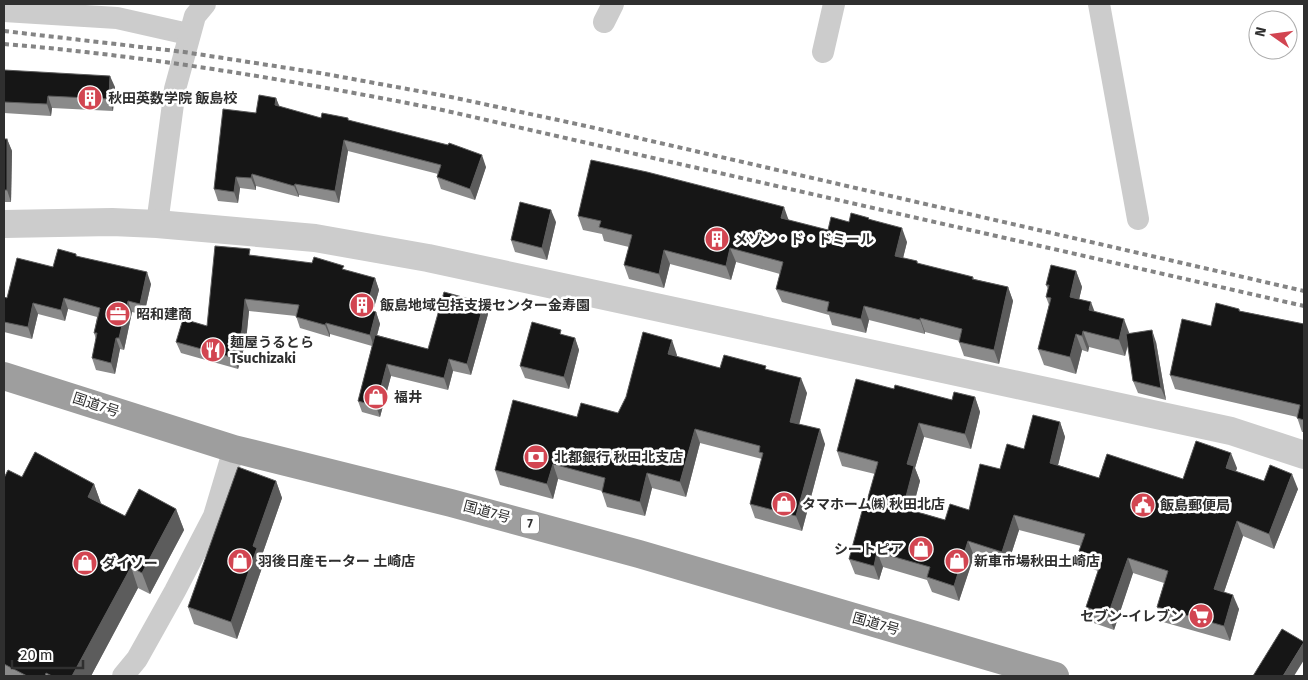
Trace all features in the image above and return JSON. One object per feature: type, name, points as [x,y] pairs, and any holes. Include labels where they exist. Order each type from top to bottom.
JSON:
[{"type":"highway","name":"国道7号","points":[[4,376],[234,449],[451,503],[638,554],[1055,676]]},
{"type":"street","points":[[157,224],[175,90],[194,16],[205,4]]},
{"type":"street","points":[[823,52],[834,4]]},
{"type":"street","points":[[1099,4],[1138,219]]},
{"type":"street","points":[[4,11],[117,18],[188,34]]},
{"type":"street","points":[[4,224],[112,222],[157,224],[315,238],[428,258],[1231,431],[1304,455]]},
{"type":"street","points":[[122,676],[142,650],[214,516],[234,449]]},
{"type":"building","points":[[4,70],[110,76],[109,99],[48,96],[47,104],[4,102]]},
{"type":"building","points":[[259,95],[276,98],[275,105],[321,118],[322,113],[348,118],[348,120],[448,145],[449,143],[482,155],[470,189],[437,177],[441,165],[344,140],[335,191],[295,184],[294,186],[252,174],[251,178],[236,177],[234,192],[214,189],[223,109],[256,113]]},
{"type":"building","points":[[4,139],[7,139],[7,190],[4,190]]},
{"type":"building","points":[[591,160],[647,172],[784,207],[781,218],[828,230],[831,217],[849,222],[851,213],[902,228],[895,256],[973,277],[972,279],[1008,287],[994,350],[959,342],[962,329],[920,318],[920,320],[864,306],[861,319],[827,311],[829,302],[776,289],[783,262],[730,248],[726,266],[664,250],[659,274],[624,265],[632,235],[599,227],[601,221],[578,216]]},
{"type":"building","points":[[520,202],[551,210],[542,248],[511,240]]},
{"type":"building","points":[[215,246],[250,249],[249,255],[312,263],[314,257],[344,266],[342,269],[375,278],[366,309],[376,312],[370,335],[296,317],[299,305],[245,299],[242,330],[234,358],[176,342],[183,319],[207,326]]},
{"type":"building","points":[[58,249],[76,254],[76,256],[147,272],[140,304],[128,301],[119,338],[116,338],[111,363],[92,358],[97,333],[94,333],[100,308],[64,298],[61,310],[33,303],[28,327],[4,322],[4,297],[7,298],[17,258],[53,267]]},
{"type":"building","points":[[1051,265],[1076,271],[1070,297],[1091,302],[1089,310],[1124,319],[1119,340],[1083,331],[1082,336],[1076,334],[1070,357],[1038,349],[1051,298],[1046,297],[1049,285],[1046,285]]},
{"type":"building","points":[[444,292],[484,303],[467,364],[449,359],[444,378],[387,364],[376,406],[358,401],[375,335],[428,349]]},
{"type":"building","points":[[1216,303],[1239,309],[1239,311],[1304,324],[1304,420],[1297,418],[1300,405],[1170,375],[1182,319],[1211,326]]},
{"type":"building","points":[[532,322],[561,330],[560,334],[575,338],[564,377],[520,366]]},
{"type":"building","points":[[1152,330],[1161,388],[1133,381],[1126,334]]},
{"type":"building","points":[[643,332],[672,340],[668,354],[720,368],[724,355],[766,366],[765,369],[801,378],[790,422],[820,429],[796,516],[750,504],[763,453],[759,452],[760,446],[695,429],[680,482],[647,473],[640,502],[602,492],[605,478],[553,464],[547,484],[495,470],[513,400],[577,417],[581,403],[618,413],[626,397]]},
{"type":"building","points":[[856,379],[894,389],[895,385],[952,400],[954,392],[975,397],[965,434],[919,423],[907,464],[914,466],[903,508],[945,520],[950,504],[969,510],[980,464],[1000,469],[1007,444],[1024,449],[1033,415],[1060,422],[1050,463],[1099,478],[1107,454],[1183,479],[1196,441],[1231,453],[1226,468],[1264,481],[1270,465],[1292,474],[1269,534],[1237,521],[1214,589],[1233,595],[1224,626],[1157,607],[1168,571],[1128,558],[1108,615],[1086,607],[1102,559],[1079,551],[1085,534],[1014,515],[1002,552],[968,541],[954,586],[927,577],[930,567],[877,552],[874,566],[849,559],[865,500],[867,501],[878,462],[837,451]]},
{"type":"building","name":"ダイソー","points":[[35,452],[94,484],[88,497],[125,516],[139,489],[176,509],[142,573],[131,567],[72,676],[52,676],[46,673],[45,676],[27,676],[4,664],[4,478],[8,470],[22,477]]},
{"type":"building","points":[[238,467],[276,481],[253,546],[257,548],[231,622],[188,607]]},
{"type":"building","points":[[1282,629],[1304,642],[1283,676],[1253,676]]},
{"type":"railway","points":[[4,31],[184,52],[320,73],[451,97],[586,126],[1304,291]]},
{"type":"railway","points":[[4,44],[113,55],[222,70],[438,109],[1304,306]]},
{"type":"place","name":"秋田英数学院 飯島校","points":[[90,98]]},
{"type":"place","name":"メゾン・ド・ドミール","points":[[717,239]]},
{"type":"place","name":"飯島地域包括支援センター金寿園","points":[[362,305]]},
{"type":"place","name":"昭和建商","points":[[118,314]]},
{"type":"place","name":"麺屋うるとら Tsuchizaki","points":[[213,350]]},
{"type":"place","name":"福井","points":[[376,397]]},
{"type":"place","name":"北都銀行 秋田北支店","points":[[536,457]]},
{"type":"place","name":"タマホーム㈱ 秋田北店","points":[[784,504]]},
{"type":"place","name":"飯島郵便局","points":[[1143,505]]},
{"type":"place","name":"シートピア","points":[[921,549]]},
{"type":"place","name":"羽後日産モーター 土崎店","points":[[240,561]]},
{"type":"place","name":"新車市場秋田土崎店","points":[[957,561]]},
{"type":"place","name":"ダイソー","points":[[85,563]]},
{"type":"place","name":"セブン-イレブン","points":[[1201,616]]}]
